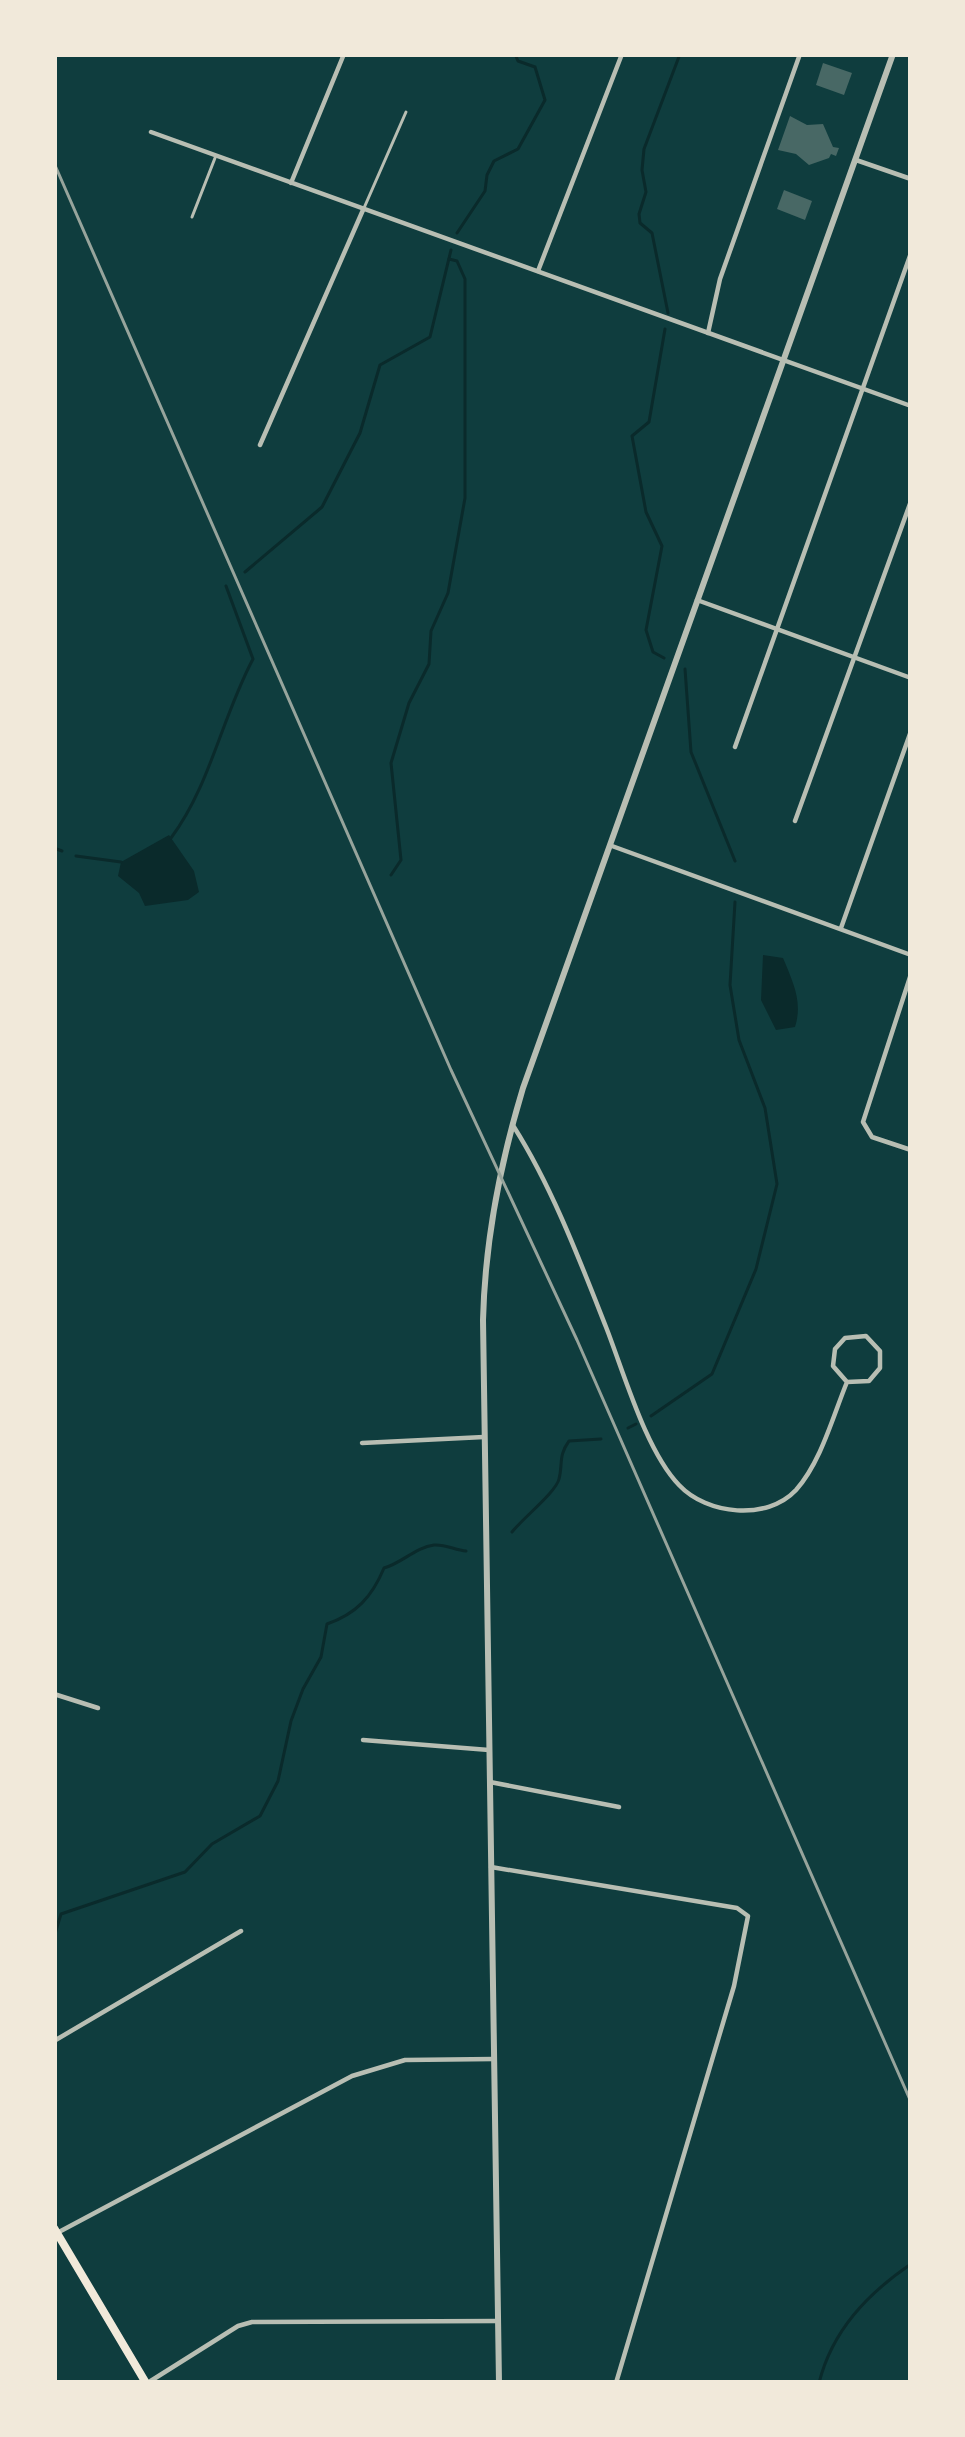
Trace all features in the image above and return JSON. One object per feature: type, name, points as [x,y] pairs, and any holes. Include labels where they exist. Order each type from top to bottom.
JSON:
[{"type":"main road","points":[[55,2231],[147,2383]]},
{"type":"street","points":[[290,183],[344,54]]},
{"type":"street","points":[[538,271],[622,54]]},
{"type":"street","points":[[709,333],[720,279],[800,54]]},
{"type":"street","points":[[499,2383],[484,1437],[485,1269],[502,1165],[610,845],[893,54]]},
{"type":"street","points":[[152,132],[911,406]]},
{"type":"street","points":[[856,160],[911,179]]},
{"type":"street","points":[[260,445],[363,210]]},
{"type":"street","points":[[735,746],[911,253]]},
{"type":"street","points":[[795,821],[911,501]]},
{"type":"street","points":[[697,600],[911,678]]},
{"type":"street","points":[[841,928],[911,731]]},
{"type":"street","points":[[610,845],[911,956]]},
{"type":"street","points":[[911,974],[863,1122],[872,1137],[911,1150]]},
{"type":"street","points":[[512,1125],[572,1247],[633,1400],[668,1472],[687,1492],[705,1504],[737,1510],[764,1508],[788,1497],[812,1465],[847,1382]]},
{"type":"street","points":[[866,1336],[880,1351],[880,1368],[869,1381],[847,1382],[833,1366],[835,1349],[845,1338],[866,1336]]},
{"type":"street","points":[[362,1443],[484,1437]]},
{"type":"street","points":[[54,1694],[98,1708]]},
{"type":"street","points":[[363,1740],[489,1750]]},
{"type":"street","points":[[490,1782],[619,1807]]},
{"type":"street","points":[[491,1867],[748,1913],[734,1986],[616,2383]]},
{"type":"street","points":[[54,2041],[241,1930]]},
{"type":"street","points":[[55,2231],[352,2076],[405,2060],[494,2059]]},
{"type":"street","points":[[147,2383],[238,2326],[260,2320],[498,2321]]},
{"type":"lane","points":[[363,210],[406,112]]},
{"type":"lane","points":[[192,217],[216,156]]},
{"type":"water","points":[[169,835],[194,871],[199,892],[188,900],[145,906],[139,893],[118,876],[121,862]]},
{"type":"water","points":[[763,955],[783,958],[797,1001],[795,1027],[776,1030],[761,1000]]},
{"type":"building","points":[[823,63],[852,73],[844,95],[816,85]]},
{"type":"building","points":[[790,116],[807,125],[823,124],[833,147],[839,148],[836,156],[809,165],[796,154],[778,150]]},
{"type":"building","points":[[784,190],[812,201],[805,220],[777,209]]},
{"type":"waterway","points":[[457,233],[485,191],[494,161],[518,149],[545,100],[535,67],[518,61],[515,54]]},
{"type":"waterway","points":[[668,313],[652,233],[640,223],[639,214],[646,192],[644,149],[680,54]]},
{"type":"waterway","points":[[245,572],[322,507],[360,433],[380,365],[430,337],[451,250]]},
{"type":"waterway","points":[[391,875],[401,860],[391,763],[409,703],[429,664],[431,631],[448,593],[465,498],[465,279],[457,261],[449,259]]},
{"type":"waterway","points":[[664,658],[653,652],[646,630],[662,546],[646,512],[632,436],[649,422],[665,329]]},
{"type":"waterway","points":[[171,838],[196,796],[253,659],[226,586]]},
{"type":"waterway","points":[[685,669],[691,752],[735,861]]},
{"type":"waterway","points":[[54,848],[62,851]]},
{"type":"waterway","points":[[76,856],[121,862]]},
{"type":"waterway","points":[[651,1416],[712,1374],[756,1269],[777,1184],[765,1108],[739,1040],[730,985],[735,902]]},
{"type":"waterway","points":[[628,1428],[636,1424]]},
{"type":"waterway","points":[[512,1532],[557,1484],[569,1441],[601,1439]]},
{"type":"waterway","points":[[54,1937],[61,1914],[185,1872],[212,1844],[260,1816],[278,1781],[291,1721],[321,1657],[327,1624],[362,1603],[384,1568],[427,1546],[466,1551]]},
{"type":"waterway","points":[[819,2383],[853,2315],[911,2264]]},
{"type":"railway","points":[[54,163],[911,2102]]}]
